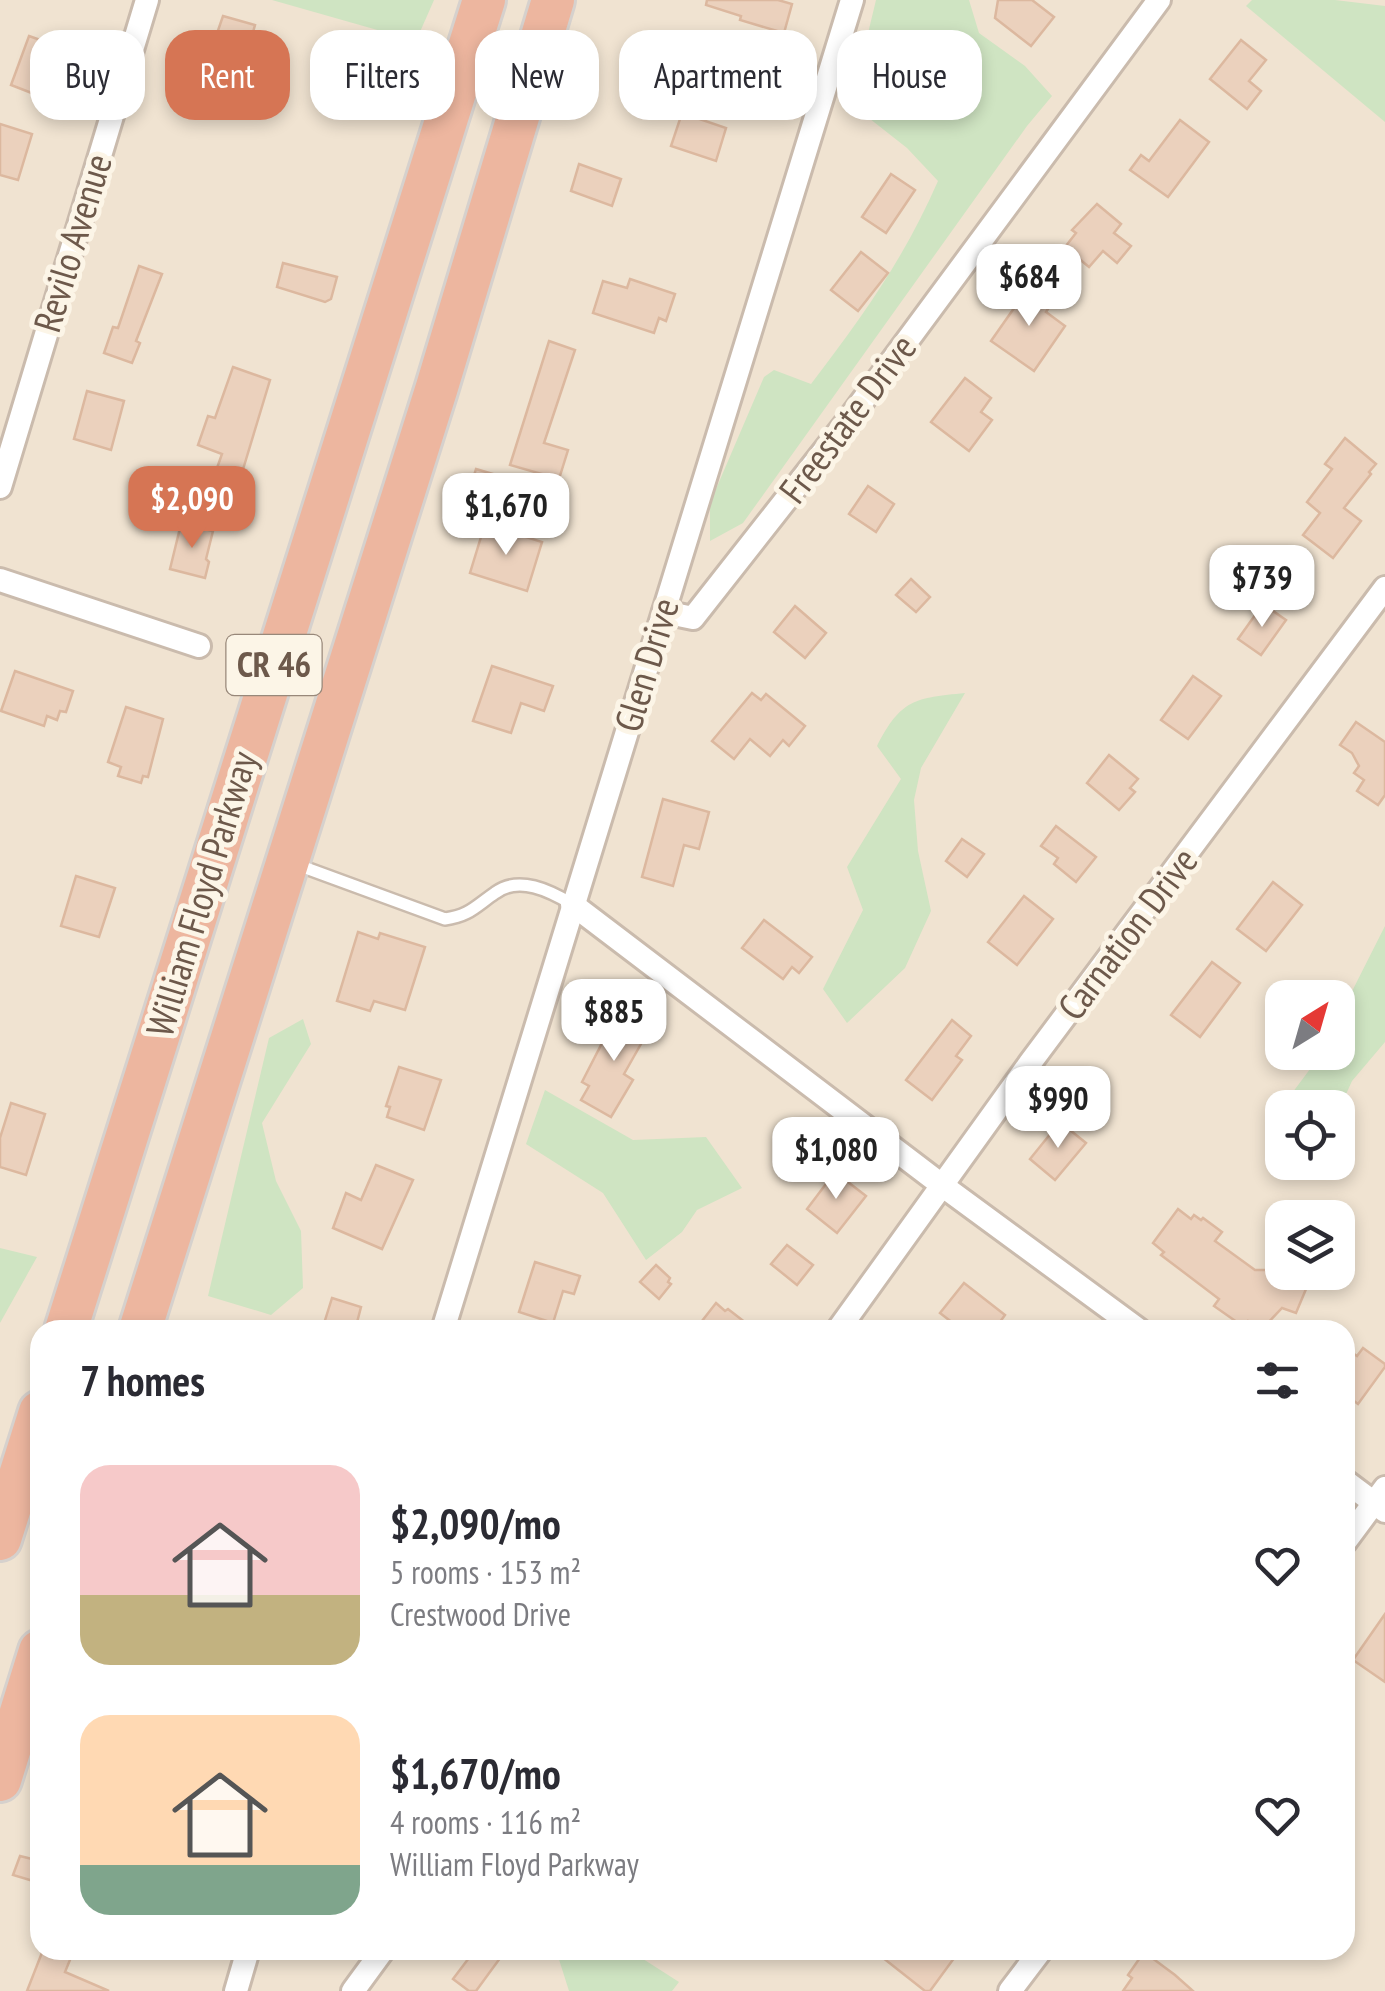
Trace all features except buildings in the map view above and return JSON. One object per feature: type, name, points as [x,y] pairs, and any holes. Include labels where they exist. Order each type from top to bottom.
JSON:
[{"type":"highway","name":"William Floyd Parkway","points":[[69,1320],[484,0]]},
{"type":"highway","name":"William Floyd Parkway","points":[[143,1320],[431,406],[552,0]]},
{"type":"highway","points":[[0,1540],[30,1444]]},
{"type":"highway","points":[[0,1780],[30,1683]]},
{"type":"street","name":"Revilo Avenue","points":[[0,487],[147,0]]},
{"type":"street","name":"Glen Drive","points":[[446,1320],[852,0]]},
{"type":"street","name":"Freestate Drive","points":[[664,612],[693,618],[729,575],[859,407],[1159,0]]},
{"type":"street","points":[[0,580],[198,646]]},
{"type":"street","name":"Carnation Drive","points":[[845,1320],[1030,1063],[1385,588]]},
{"type":"street","points":[[572,904],[1125,1320]]},
{"type":"street","points":[[1355,1486],[1381,1500],[1355,1530]]},
{"type":"street","points":[[236,1991],[245,1960]]},
{"type":"street","points":[[353,1991],[375,1960]]},
{"type":"street","points":[[1010,1991],[1033,1960]]},
{"type":"lane","points":[[286,861],[445,919],[464,917],[498,889],[521,886],[546,889],[572,904]]},
{"type":"shaded area","points":[[0,0],[1385,0],[1385,1991],[0,1991]]},
{"type":"green space","points":[[272,0],[434,0],[421,30],[377,30]]},
{"type":"green space","points":[[876,0],[969,0],[978,30],[869,30]]},
{"type":"green space","points":[[1252,0],[1335,0],[1385,6],[1385,122],[1246,6]]},
{"type":"green space","points":[[982,35],[1025,66],[1052,96],[743,523],[710,541],[710,503],[764,377],[774,370],[811,384],[881,287],[911,236],[938,181],[907,148],[871,120],[982,120]]},
{"type":"green space","points":[[965,693],[921,768],[914,800],[918,851],[931,911],[905,968],[847,1023],[823,989],[863,910],[847,867],[901,779],[877,746],[894,719],[911,704]]},
{"type":"green space","points":[[1385,926],[1385,1042],[1348,1090],[1294,1090],[1309,1070],[1355,1070],[1355,985]]},
{"type":"green space","points":[[303,1019],[311,1044],[262,1123],[276,1181],[301,1231],[303,1288],[271,1315],[208,1296],[269,1038]]},
{"type":"green space","points":[[545,1090],[633,1140],[706,1137],[742,1188],[697,1210],[682,1232],[646,1260],[603,1193],[526,1144]]},
{"type":"green space","points":[[0,1248],[37,1257],[0,1323]]},
{"type":"green space","points":[[559,1960],[645,1960],[679,1982],[672,1991],[569,1991]]}]
